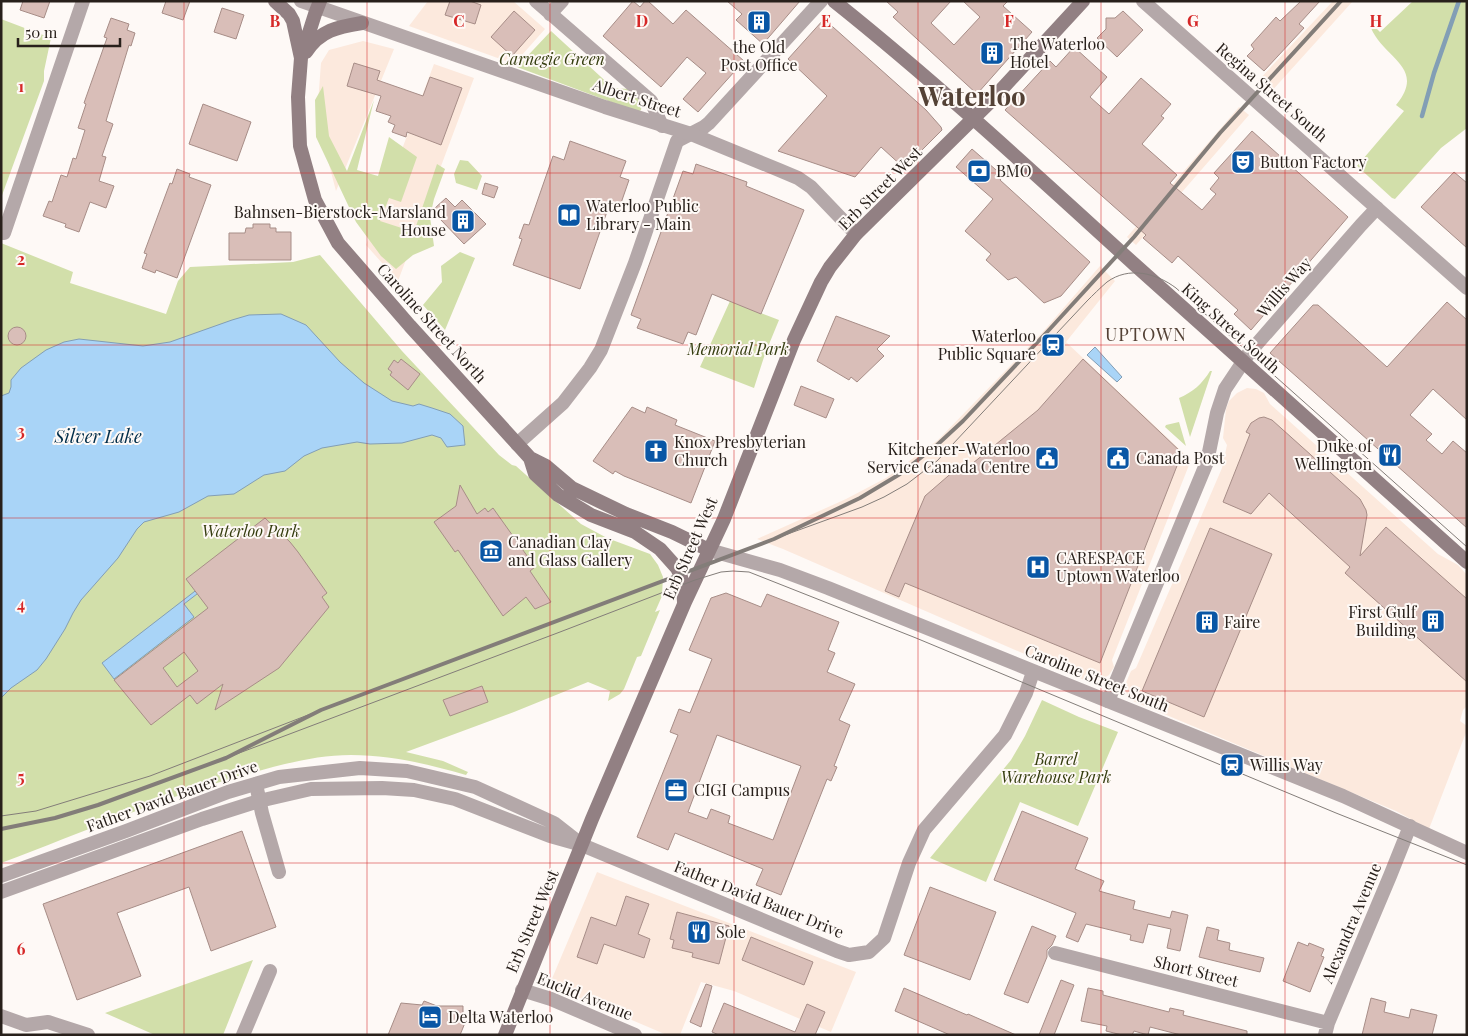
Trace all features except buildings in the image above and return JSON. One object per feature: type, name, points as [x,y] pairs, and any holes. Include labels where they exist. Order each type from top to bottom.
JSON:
[{"type":"main road","points":[[275,1],[289,14],[301,58]]},
{"type":"main road","name":"King Street South","points":[[834,1],[889,45],[974,119],[1242,362],[1467,562]]},
{"type":"main road","name":"Erb Street West","points":[[505,1035],[684,602],[724,519],[805,316],[830,267],[856,234],[974,119],[1083,1]]},
{"type":"main road","name":"Caroline Street North","points":[[319,4],[301,58],[298,97],[300,146],[315,200],[338,243],[410,326],[530,458],[546,466],[572,488],[709,550]]},
{"type":"main road","points":[[301,58],[311,44],[322,34],[339,27],[362,23]]},
{"type":"main road","points":[[530,458],[535,474],[558,495],[591,515],[635,532],[665,554],[680,574],[683,584],[684,602]]},
{"type":"street","points":[[4,233],[83,1]]},
{"type":"street","name":"Albert Street","points":[[301,1],[319,4],[362,23],[662,126],[691,134],[798,178],[811,187],[856,234]]},
{"type":"street","points":[[536,1],[650,101],[662,126]]},
{"type":"street","points":[[550,14],[562,1]]},
{"type":"street","points":[[517,444],[563,403],[590,368],[601,350],[677,141],[709,123],[821,1]]},
{"type":"street","name":"Regina Street South","points":[[1143,1],[1467,288]]},
{"type":"street","name":"Willis Way","points":[[1108,701],[1207,462],[1224,389],[1242,362],[1377,208]]},
{"type":"street","name":"Caroline Street South","points":[[709,550],[780,570],[804,579],[1343,796],[1467,853]]},
{"type":"street","name":"Father David Bauer Drive","points":[[1,892],[259,800],[311,789],[382,788],[414,790],[455,799],[550,836],[582,845],[837,951],[849,955],[869,952],[884,938],[908,863],[924,830],[1005,735],[1026,693],[1033,672]]},
{"type":"street","name":"Father David Bauer Drive","points":[[1,876],[228,792],[279,777],[360,768],[407,771],[475,787],[554,822],[582,845]]},
{"type":"street","points":[[256,784],[280,872]]},
{"type":"street","name":"Alexandra Avenue","points":[[1326,1029],[1410,826]]},
{"type":"street","name":"Short Street","points":[[1055,953],[1326,1029]]},
{"type":"street","points":[[243,1035],[270,971]]},
{"type":"street","name":"Euclid Avenue","points":[[522,990],[551,999],[635,1035]]},
{"type":"street","points":[[1,1016],[26,1025],[48,1022],[88,1035]]},
{"type":"shaded area","points":[[428,1],[513,1],[545,29],[514,64],[409,26]]},
{"type":"shaded area","points":[[1333,1],[1353,1],[1269,94],[1256,83]]},
{"type":"shaded area","points":[[363,41],[394,49],[336,191],[325,149],[318,103],[321,63],[329,50]]},
{"type":"shaded area","points":[[434,64],[474,78],[398,281],[366,245]]},
{"type":"shaded area","points":[[1239,107],[1249,115],[1136,245],[1127,237]]},
{"type":"shaded area","points":[[1100,266],[1115,281],[1066,342],[1191,460],[1112,660],[1114,667],[1109,675],[1091,683],[757,539],[846,499],[886,478],[938,440],[1041,334]]},
{"type":"shaded area","points":[[1247,388],[1256,389],[1264,393],[1270,404],[1438,554],[1458,565],[1467,575],[1467,706],[1463,710],[1460,721],[1467,726],[1467,730],[1429,829],[1396,811],[1133,701],[1126,693],[1125,685],[1131,671],[1136,668],[1222,468],[1227,445],[1223,438],[1226,409],[1229,401],[1237,393]]},
{"type":"shaded area","points":[[597,872],[856,972],[831,1032],[734,991],[701,982],[680,1035],[667,1035],[554,987],[551,981]]},
{"type":"green space","points":[[1413,1],[1467,1],[1467,128],[1441,148],[1395,199],[1357,166],[1404,111],[1396,105],[1404,92],[1407,81],[1405,72],[1377,39],[1371,28],[1372,24],[1380,32]]},
{"type":"green space","points":[[1,19],[51,38],[44,71],[44,81],[1,198]]},
{"type":"green space","name":"Carnegie Green","points":[[551,31],[613,88],[629,89],[642,103],[641,110],[638,112],[517,67]]},
{"type":"green space","points":[[323,86],[329,136],[347,171],[374,100],[357,170],[378,176],[389,137],[417,157],[401,202],[389,198],[380,221],[414,232],[437,164],[445,169],[434,199],[430,217],[434,246],[413,255],[396,269],[381,256],[356,222],[316,137],[315,100]]},
{"type":"green space","points":[[460,160],[468,161],[482,176],[477,190],[456,183],[454,174]]},
{"type":"green space","name":"Waterloo Park","points":[[1,243],[73,272],[70,283],[166,314],[178,281],[190,267],[293,262],[320,255],[402,351],[499,455],[516,466],[581,524],[607,538],[650,554],[658,565],[663,577],[662,596],[655,612],[660,610],[641,656],[637,657],[624,689],[620,694],[608,701],[610,691],[588,682],[406,752],[443,761],[468,772],[466,775],[395,758],[366,755],[338,755],[300,761],[276,766],[188,792],[1,863]]},
{"type":"green space","points":[[460,252],[475,258],[445,330],[423,305],[442,282],[441,266]]},
{"type":"green space","name":"Memorial Park","points":[[730,301],[779,320],[754,388],[700,367]]},
{"type":"green space","points":[[1212,371],[1190,437],[1179,398],[1197,387]]},
{"type":"green space","points":[[1179,422],[1186,446],[1165,427],[1166,425]]},
{"type":"green space","name":"Barrel Warehouse Park","points":[[1042,700],[1118,732],[1078,826],[1020,802],[986,882],[930,858],[1011,760]]},
{"type":"green space","points":[[253,960],[223,1035],[155,1035],[105,1013]]},
{"type":"water","name":"Silver Lake","points":[[281,314],[306,325],[340,362],[364,383],[392,401],[413,406],[419,404],[450,414],[463,426],[465,445],[447,447],[441,438],[432,435],[402,443],[370,444],[357,442],[322,448],[304,456],[285,471],[264,475],[234,494],[208,496],[179,512],[144,522],[137,529],[118,558],[81,600],[46,659],[37,670],[11,688],[1,698],[1,396],[9,393],[11,380],[21,368],[46,350],[64,342],[79,339],[143,346],[170,342],[249,315]]},
{"type":"water","points":[[1095,347],[1122,377],[1117,382],[1087,355]]},
{"type":"water","points":[[265,537],[267,540],[184,604],[194,617],[114,679],[102,663]]},
{"type":"waterway","points":[[1422,116],[1434,73],[1459,1]]},
{"type":"tram line","points":[[774,539],[862,507],[907,484],[937,461],[1099,289],[1115,277],[1124,274],[1142,273],[1160,278],[1176,288],[1467,547]]},
{"type":"tram line","points":[[226,758],[695,580],[721,572],[749,572],[916,638],[1336,813],[1467,865]]},
{"type":"tram line","points":[[1,816],[36,811],[150,776],[321,710]]},
{"type":"railway","points":[[1,829],[55,818],[98,805],[226,758],[321,710],[774,539],[860,498],[900,474],[937,445],[963,421],[1048,331],[1134,237],[1220,133],[1341,1]]},
{"type":"place","name":"the Old Post Office","points":[[759,22]]},
{"type":"place","name":"The Waterloo Hotel","points":[[992,53]]},
{"type":"place","name":"Button Factory","points":[[1243,162]]},
{"type":"place","name":"BMO","points":[[979,171]]},
{"type":"place","name":"Waterloo Public Library - Main","points":[[569,215]]},
{"type":"place","name":"Bahnsen-Bierstock-Marsland House","points":[[463,221]]},
{"type":"place","name":"Waterloo Public Square","points":[[1053,345]]},
{"type":"place","name":"Knox Presbyterian Church","points":[[656,451]]},
{"type":"place","name":"Duke of Wellington","points":[[1390,455]]},
{"type":"place","name":"Kitchener-Waterloo Service Canada Centre","points":[[1047,458]]},
{"type":"place","name":"Canada Post","points":[[1118,458]]},
{"type":"place","name":"Canadian Clay and Glass Gallery","points":[[491,551]]},
{"type":"place","name":"CARESPACE Uptown Waterloo","points":[[1038,567]]},
{"type":"place","name":"First Gulf Building","points":[[1433,621]]},
{"type":"place","name":"Faire","points":[[1207,622]]},
{"type":"place","name":"Willis Way","points":[[1232,765]]},
{"type":"place","name":"CIGI Campus","points":[[676,790]]},
{"type":"place","name":"Sole","points":[[699,932]]},
{"type":"place","name":"Delta Waterloo","points":[[430,1017]]},
{"type":"district","name":"Waterloo","points":[[972,97]]},
{"type":"district","name":"UPTOWN","points":[[1146,335]]}]
